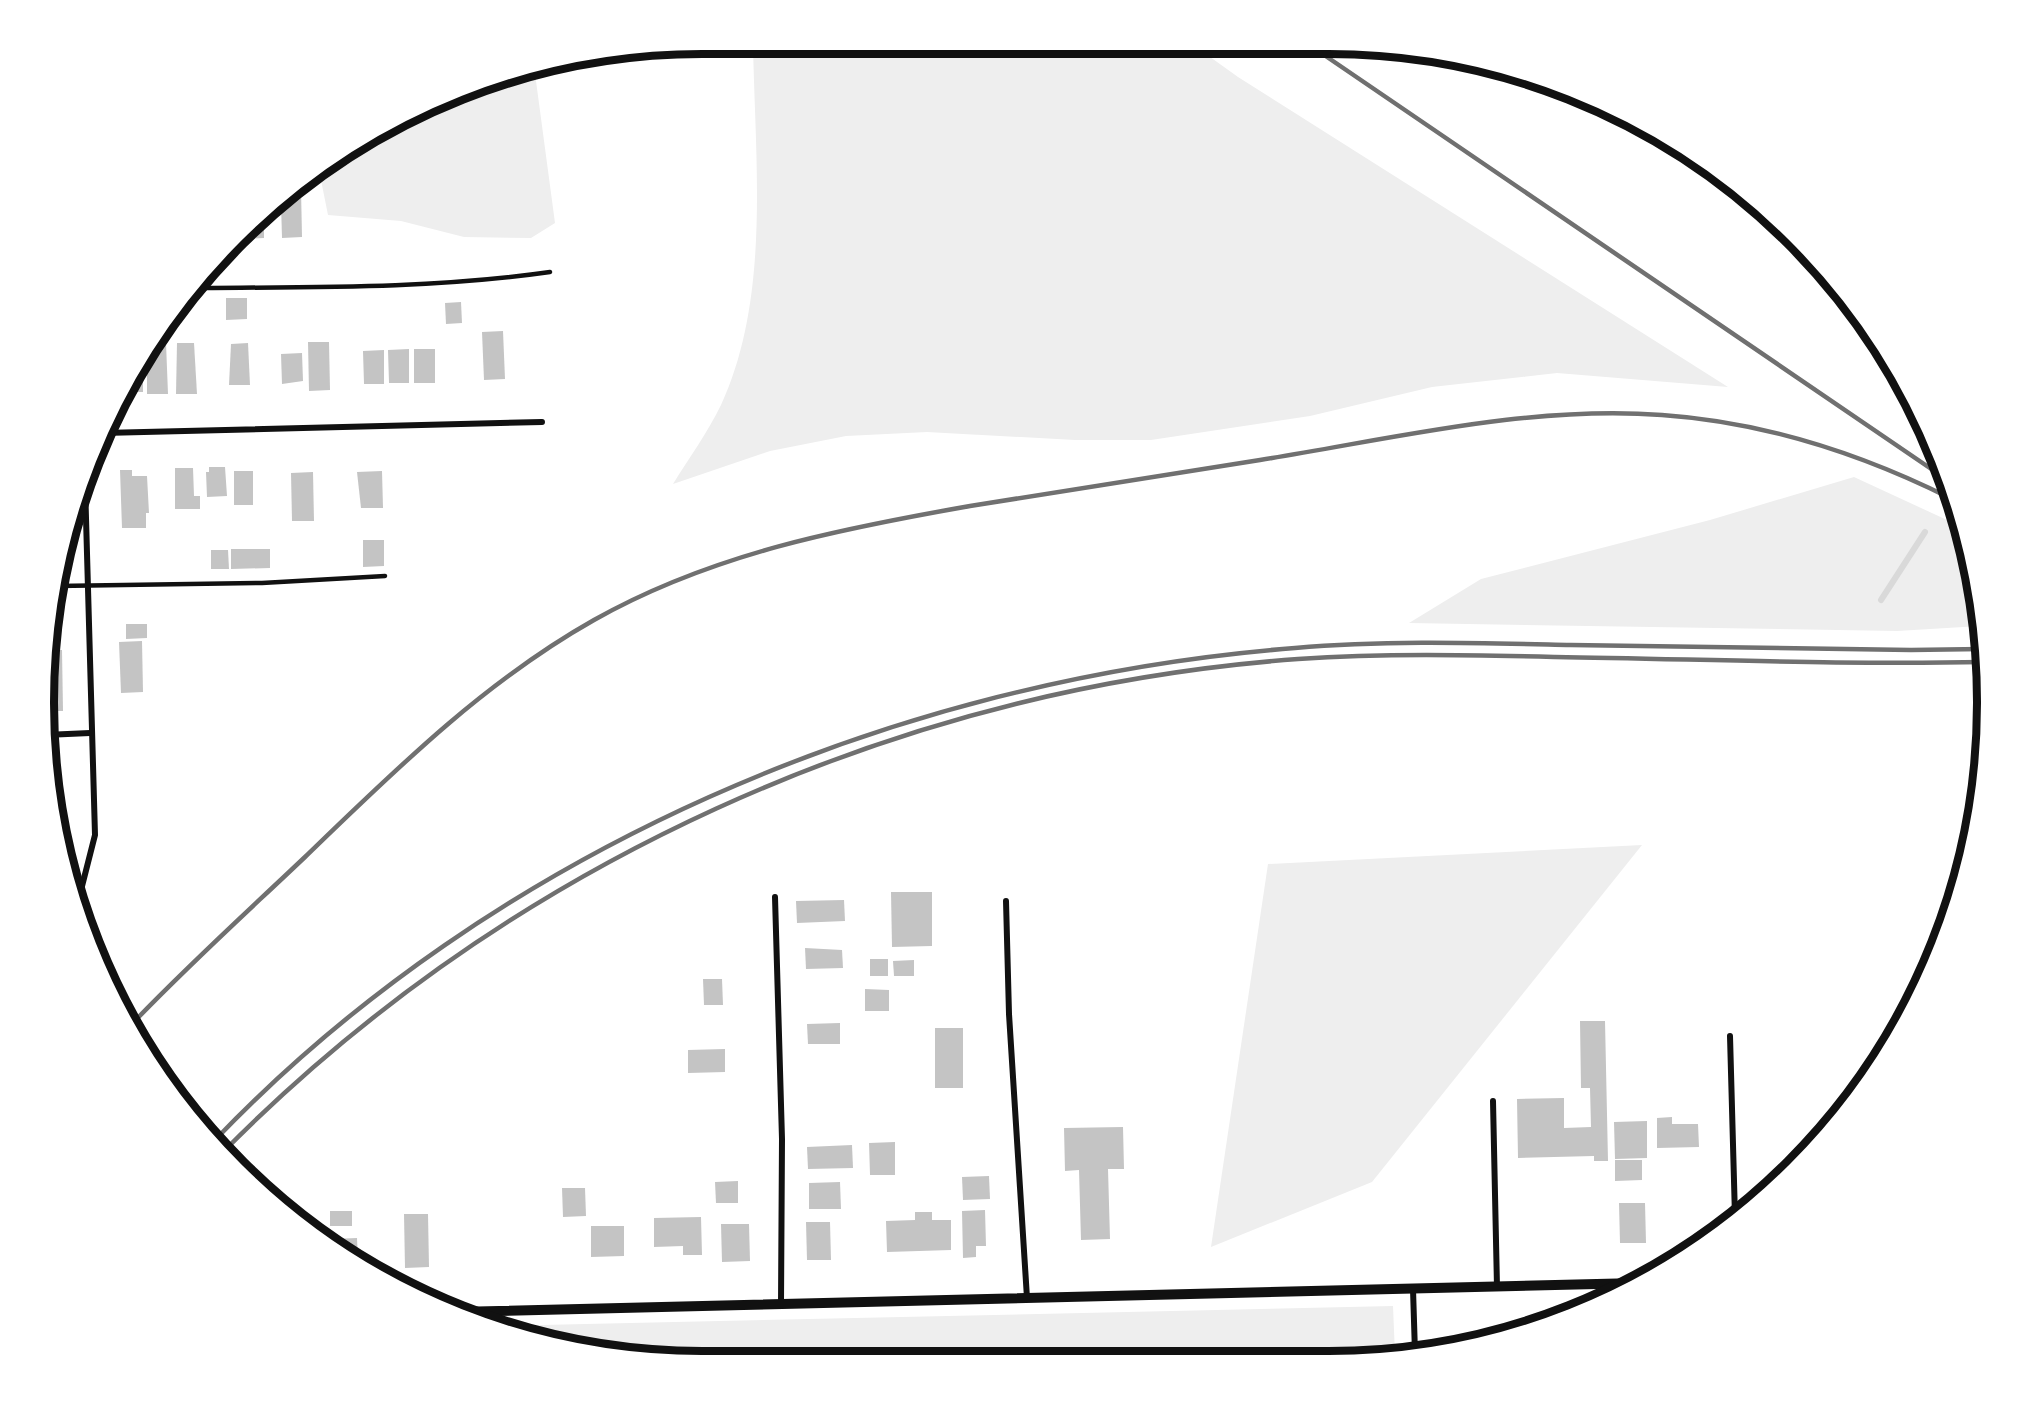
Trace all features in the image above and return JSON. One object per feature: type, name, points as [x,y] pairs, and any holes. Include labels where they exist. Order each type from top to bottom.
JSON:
[{"type":"street","points":[[113,433],[542,422]]},
{"type":"street","points":[[81,888],[95,834],[90,734],[85,503]]},
{"type":"street","points":[[55,735],[90,734]]},
{"type":"street","points":[[775,897],[782,1139],[781,1304]]},
{"type":"street","points":[[1006,901],[1010,1014],[1027,1298]]},
{"type":"street","points":[[1730,1036],[1735,1207]]},
{"type":"street","points":[[1493,1101],[1497,1287]]},
{"type":"street","points":[[479,1311],[1616,1284]]},
{"type":"street","points":[[1413,1289],[1415,1345]]},
{"type":"lane","points":[[205,288],[428,283],[500,279],[550,272]]},
{"type":"lane","points":[[65,586],[261,583],[386,576]]},
{"type":"shaded area","points":[[753,54],[1206,54],[1238,77],[1728,387],[1557,373],[1432,387],[1310,416],[1151,440],[1075,440],[927,432],[846,436],[770,451],[673,484],[721,405],[737,363],[754,274],[757,181]]},
{"type":"shaded area","points":[[535,76],[555,223],[531,238],[464,237],[401,221],[328,215],[321,179],[342,163],[378,141],[454,103]]},
{"type":"shaded area","points":[[1854,477],[1951,522],[1965,576],[1972,626],[1897,631],[1409,623],[1481,579],[1710,520]]},
{"type":"shaded area","points":[[1642,845],[1372,1182],[1211,1247],[1268,864]]},
{"type":"shaded area","points":[[1393,1306],[1395,1347],[1328,1351],[660,1350],[576,1339],[523,1325]]},
{"type":"building","points":[[301,194],[302,237],[282,238],[281,210]]},
{"type":"building","points":[[264,225],[264,238],[250,239]]},
{"type":"building","points":[[226,298],[247,298],[247,319],[226,320]]},
{"type":"building","points":[[461,302],[462,323],[446,324],[445,303]]},
{"type":"building","points":[[503,331],[505,379],[484,380],[482,332]]},
{"type":"building","points":[[308,342],[329,342],[330,390],[309,391]]},
{"type":"building","points":[[162,343],[166,343],[168,394],[147,394],[147,368]]},
{"type":"building","points":[[177,343],[194,343],[197,394],[176,394]]},
{"type":"building","points":[[248,343],[250,385],[229,385],[231,344]]},
{"type":"building","points":[[409,349],[409,383],[389,383],[388,350]]},
{"type":"building","points":[[414,349],[435,349],[435,383],[414,383]]},
{"type":"building","points":[[384,350],[384,384],[364,384],[363,351]]},
{"type":"building","points":[[302,353],[303,381],[282,384],[281,354]]},
{"type":"building","points":[[143,375],[143,392],[134,392]]},
{"type":"building","points":[[209,467],[225,467],[227,496],[207,497],[206,472],[209,472]]},
{"type":"building","points":[[175,468],[193,468],[194,496],[200,496],[200,509],[175,509]]},
{"type":"building","points":[[120,470],[132,470],[132,476],[147,476],[149,513],[146,513],[146,528],[122,528]]},
{"type":"building","points":[[234,471],[253,471],[253,505],[234,505]]},
{"type":"building","points":[[382,471],[383,508],[361,508],[357,472]]},
{"type":"building","points":[[313,472],[314,521],[292,521],[291,473]]},
{"type":"building","points":[[363,540],[384,540],[384,566],[363,567]]},
{"type":"building","points":[[231,549],[270,549],[270,568],[231,569]]},
{"type":"building","points":[[211,550],[228,550],[229,569],[211,569]]},
{"type":"building","points":[[126,624],[147,624],[147,638],[126,639]]},
{"type":"building","points":[[142,641],[143,692],[121,693],[119,642]]},
{"type":"building","points":[[56,650],[62,650],[63,711],[54,711]]},
{"type":"building","points":[[891,892],[932,892],[932,946],[892,947]]},
{"type":"building","points":[[844,900],[845,921],[797,923],[796,901]]},
{"type":"building","points":[[805,948],[842,950],[843,968],[806,969]]},
{"type":"building","points":[[870,959],[888,959],[888,976],[870,976]]},
{"type":"building","points":[[914,960],[914,976],[894,976],[893,961]]},
{"type":"building","points":[[703,979],[722,979],[723,1005],[704,1005]]},
{"type":"building","points":[[865,989],[889,990],[889,1011],[865,1011]]},
{"type":"building","points":[[1580,1021],[1605,1021],[1608,1161],[1594,1161],[1594,1156],[1518,1158],[1517,1099],[1564,1098],[1564,1128],[1591,1127],[1590,1088],[1581,1088]]},
{"type":"building","points":[[840,1023],[840,1044],[808,1044],[807,1024]]},
{"type":"building","points":[[935,1028],[963,1028],[963,1088],[935,1088]]},
{"type":"building","points":[[725,1049],[725,1072],[688,1073],[688,1050]]},
{"type":"building","points":[[1672,1117],[1672,1124],[1698,1124],[1699,1147],[1657,1148],[1657,1118]]},
{"type":"building","points":[[1647,1121],[1647,1158],[1615,1159],[1614,1122]]},
{"type":"building","points":[[1123,1127],[1124,1169],[1108,1169],[1110,1239],[1081,1240],[1079,1170],[1065,1171],[1064,1128]]},
{"type":"building","points":[[895,1142],[895,1175],[870,1175],[869,1143]]},
{"type":"building","points":[[852,1145],[853,1168],[808,1169],[807,1147]]},
{"type":"building","points":[[1615,1160],[1642,1160],[1642,1180],[1615,1181]]},
{"type":"building","points":[[989,1176],[990,1199],[963,1200],[962,1177]]},
{"type":"building","points":[[738,1181],[738,1203],[716,1203],[715,1182]]},
{"type":"building","points":[[840,1182],[841,1209],[809,1209],[809,1183]]},
{"type":"building","points":[[562,1188],[585,1188],[586,1216],[563,1217]]},
{"type":"building","points":[[1619,1203],[1645,1203],[1646,1243],[1620,1243]]},
{"type":"building","points":[[985,1210],[986,1246],[976,1246],[976,1257],[963,1258],[962,1211]]},
{"type":"building","points":[[330,1211],[352,1211],[352,1226],[330,1226]]},
{"type":"building","points":[[915,1212],[932,1212],[932,1220],[951,1220],[951,1250],[887,1252],[886,1221],[915,1220]]},
{"type":"building","points":[[404,1214],[428,1214],[429,1267],[405,1268]]},
{"type":"building","points":[[701,1217],[702,1255],[683,1255],[683,1246],[654,1247],[654,1218]]},
{"type":"building","points":[[806,1222],[830,1222],[831,1260],[807,1260]]},
{"type":"building","points":[[721,1224],[749,1224],[750,1261],[722,1262]]},
{"type":"building","points":[[591,1226],[624,1226],[624,1256],[591,1257]]},
{"type":"building","points":[[357,1238],[358,1252],[342,1242],[338,1239]]},
{"type":"waterway","points":[[1881,600],[1925,532]]},
{"type":"railway","points":[[1323,54],[1934,471]]},
{"type":"railway","points":[[137,1019],[194,961],[407,760],[478,699],[515,671],[554,644],[638,597],[730,561],[777,547],[872,524],[970,506],[1460,426],[1561,415],[1612,413],[1662,415],[1738,425],[1848,454],[1943,495]]},
{"type":"railway","points":[[220,1135],[324,1038],[444,946],[573,865],[709,797],[851,741],[997,697],[1145,666],[1330,645],[1433,643],[1975,649]]},
{"type":"railway","points":[[230,1146],[334,1049],[454,958],[582,877],[716,809],[855,752],[1000,708],[1148,677],[1330,657],[1459,655],[1823,662],[1976,662]]}]
